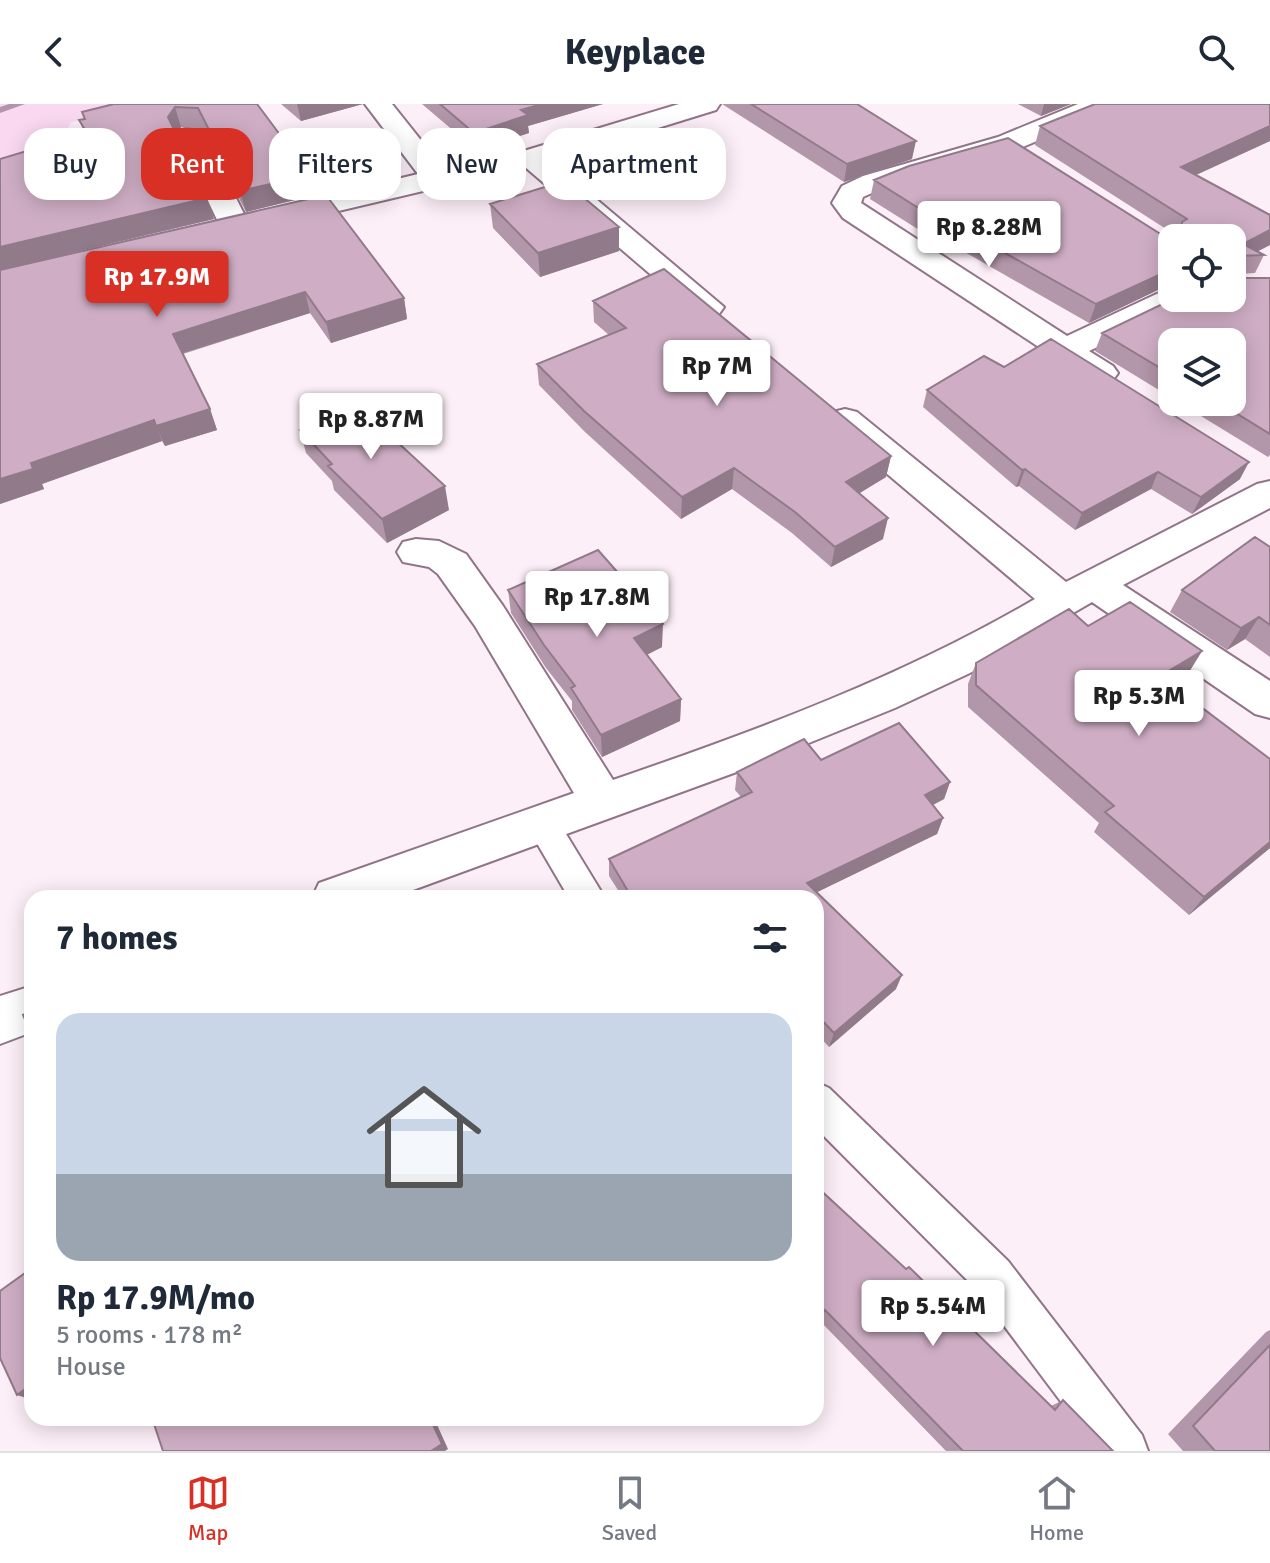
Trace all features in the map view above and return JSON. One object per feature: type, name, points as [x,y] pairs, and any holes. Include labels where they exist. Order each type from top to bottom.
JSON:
[{"type":"street","points":[[378,104],[417,154]]},
{"type":"street","points":[[526,159],[707,104]]},
{"type":"street","points":[[1101,104],[1021,151],[873,182],[852,192],[846,203],[853,212],[1128,390]]},
{"type":"street","points":[[531,158],[730,325]]},
{"type":"street","points":[[204,233],[417,183]]},
{"type":"street","points":[[222,200],[235,226]]},
{"type":"street","points":[[1064,350],[1158,306]]},
{"type":"street","points":[[823,403],[1078,592],[1270,702]]},
{"type":"street","points":[[357,890],[814,723],[958,661],[1266,480]]},
{"type":"street","points":[[416,552],[439,555],[452,564],[489,616],[602,801]]},
{"type":"street","points":[[0,1020],[24,1012]]},
{"type":"lane","points":[[540,821],[583,890]]},
{"type":"lane","points":[[824,1109],[993,1276],[1126,1451]]},
{"type":"shaded area","points":[[0,104],[241,104],[178,119],[147,109],[71,122],[68,128],[24,128],[24,173],[0,179]]},
{"type":"building","points":[[114,104],[257,104],[275,128],[269,128],[269,184],[253,188],[253,128],[208,128],[198,108],[175,107],[168,117],[173,128],[141,128],[141,200],[199,200],[0,247],[0,159],[24,152],[24,200],[125,200],[125,128],[84,128],[79,120],[85,119],[82,112]]},
{"type":"building","points":[[440,104],[542,104],[521,110],[528,115],[489,128],[468,128]]},
{"type":"building","points":[[751,104],[857,104],[916,141],[847,164]]},
{"type":"building","points":[[1095,104],[1270,104],[1270,126],[1181,167],[1270,215],[1270,230],[1246,242],[1246,224],[1182,224],[1187,219],[1040,126]]},
{"type":"building","points":[[1008,138],[1158,232],[1158,275],[1096,304],[932,212],[928,214],[874,180],[909,166]]},
{"type":"building","points":[[542,188],[542,200],[587,200],[619,227],[538,253],[490,204],[503,200],[526,200],[526,193]]},
{"type":"building","points":[[304,200],[330,200],[404,298],[326,322],[305,292],[173,334],[210,409],[156,426],[154,420],[31,463],[33,469],[0,479],[0,270]]},
{"type":"building","points":[[1246,246],[1264,255],[1246,256]]},
{"type":"building","points":[[664,269],[891,456],[846,482],[888,518],[835,547],[795,512],[734,468],[682,497],[584,411],[537,364],[626,328],[593,301]]},
{"type":"building","points":[[1246,278],[1270,278],[1270,434],[1241,416],[1246,416],[1246,328],[1158,328],[1158,367],[1102,333],[1158,306],[1158,312],[1246,312]]},
{"type":"building","points":[[1051,339],[1158,405],[1158,416],[1175,416],[1249,462],[1201,497],[1158,472],[1082,513],[1025,469],[1022,470],[927,390],[984,356],[1004,367]]},
{"type":"building","points":[[356,404],[445,486],[382,519],[328,466],[332,464],[300,430]]},
{"type":"building","points":[[1255,537],[1270,547],[1270,625],[1259,617],[1241,628],[1182,590]]},
{"type":"building","points":[[598,550],[663,624],[634,638],[681,699],[601,735],[571,688],[575,686],[508,590]]},
{"type":"building","points":[[1130,602],[1202,651],[1160,676],[1270,759],[1270,842],[1204,897],[1105,812],[1114,806],[976,685],[976,663],[1069,609],[1088,626]]},
{"type":"building","points":[[899,723],[950,782],[925,795],[943,818],[807,883],[814,890],[627,890],[609,859],[752,792],[737,772],[804,739],[821,760]]},
{"type":"building","points":[[824,899],[902,975],[834,1033],[824,1022]]},
{"type":"building","points":[[824,1193],[906,1269],[909,1267],[1055,1410],[1063,1400],[1113,1451],[963,1451],[825,1310]]},
{"type":"building","points":[[24,1274],[24,1390],[17,1395],[0,1358],[0,1291]]},
{"type":"building","points":[[1270,1345],[1270,1451],[1215,1451],[1193,1426]]},
{"type":"building","points":[[155,1426],[434,1426],[442,1444],[431,1451],[163,1451]]},
{"type":"waterway","points":[[0,110],[20,104]]}]
